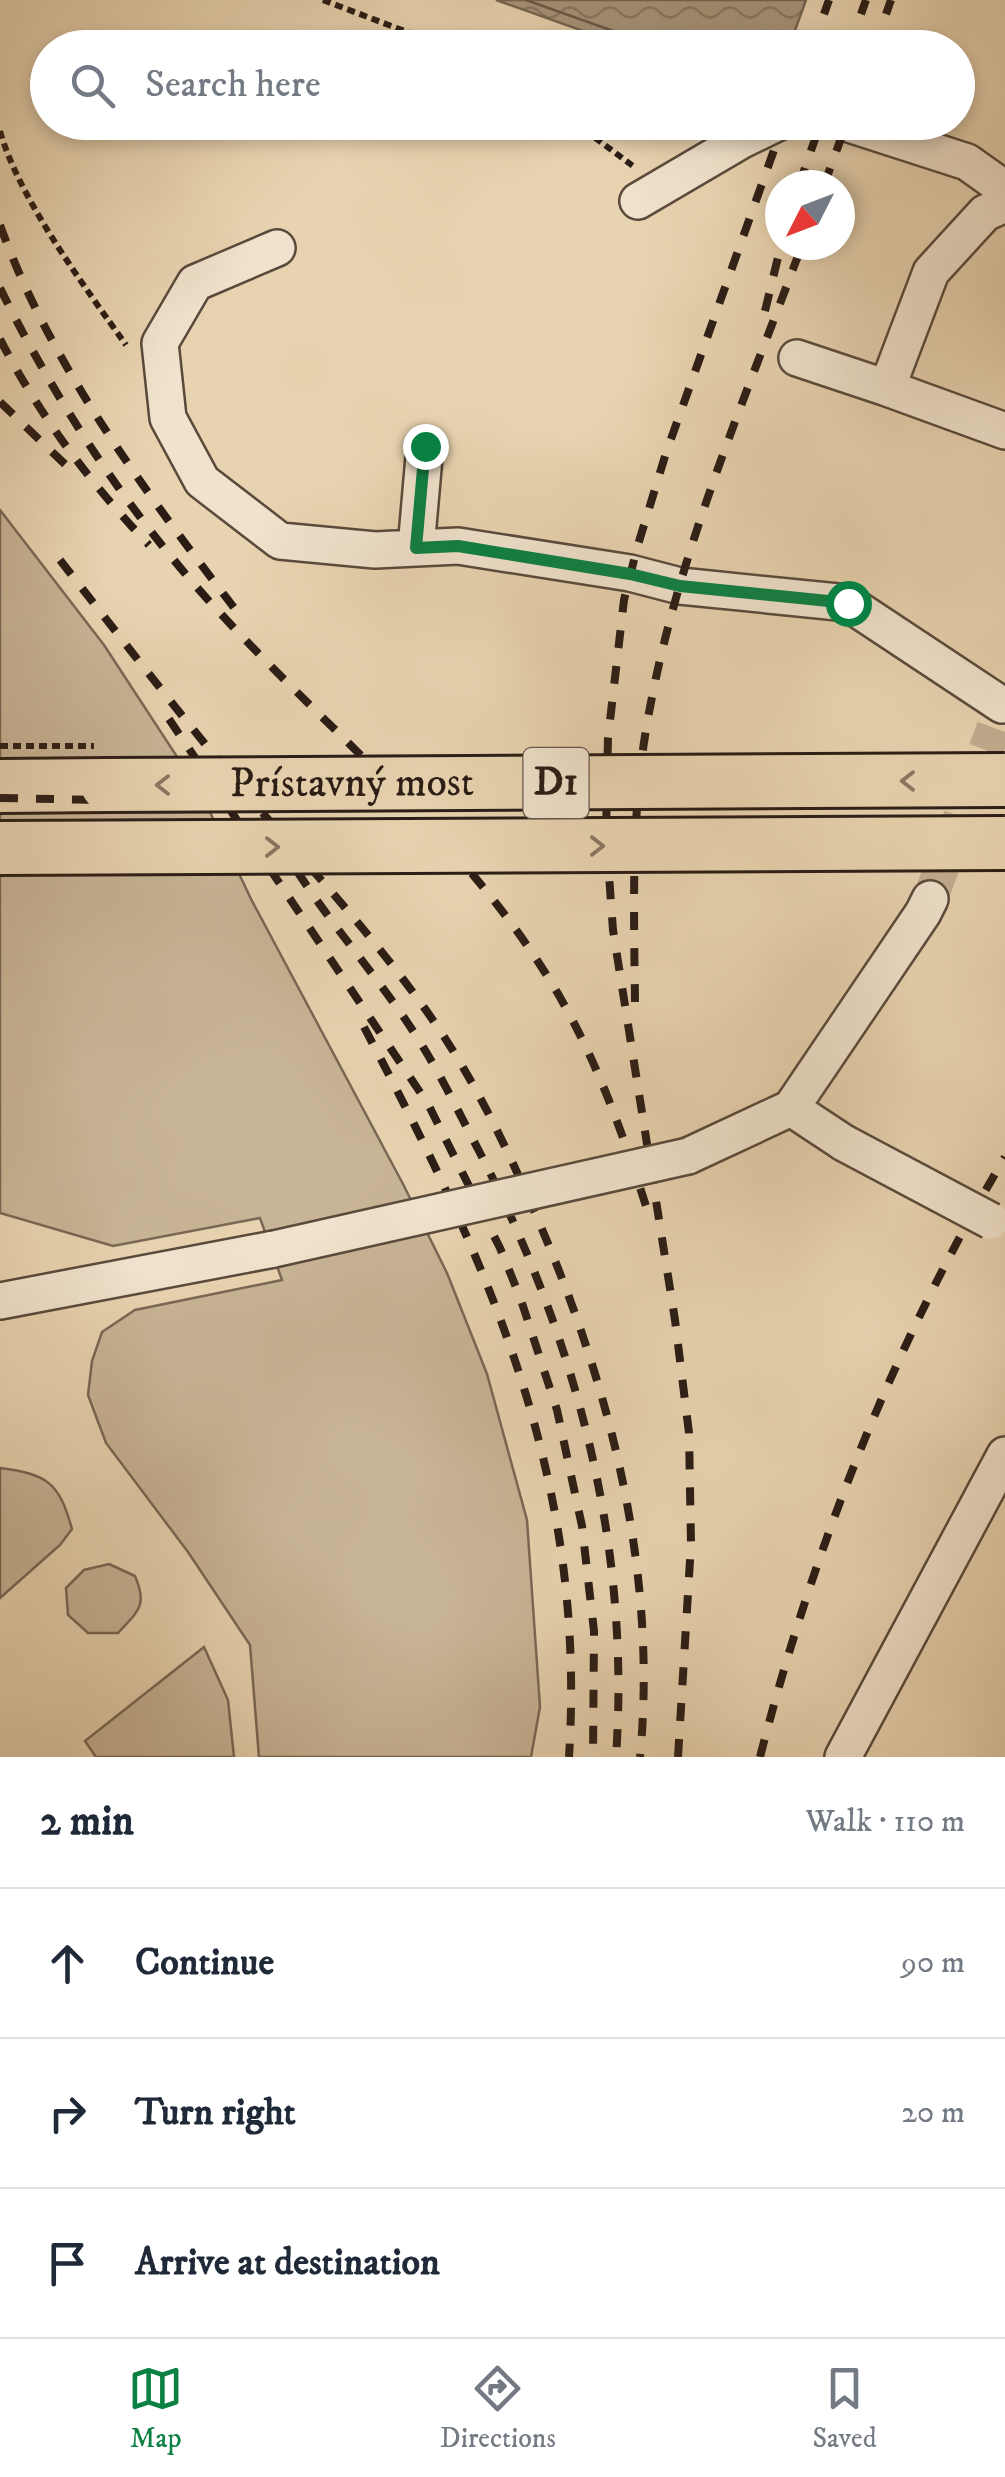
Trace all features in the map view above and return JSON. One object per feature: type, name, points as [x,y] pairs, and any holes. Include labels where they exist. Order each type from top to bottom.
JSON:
[{"type":"highway","name":"Prístavný most","points":[[0,786],[1005,780]]},
{"type":"highway","name":"D1","points":[[0,848],[1005,843]]},
{"type":"lane","points":[[650,194],[742,140]]},
{"type":"lane","points":[[899,140],[967,162],[1005,189]]},
{"type":"lane","points":[[887,388],[931,272],[986,212],[1005,204]]},
{"type":"lane","points":[[276,248],[196,284],[160,343],[168,418],[202,481],[280,541],[375,550],[458,546],[680,586],[848,603],[1000,710]]},
{"type":"lane","points":[[797,358],[1005,430]]},
{"type":"lane","points":[[416,548],[425,446]]},
{"type":"lane","points":[[0,1301],[274,1248],[688,1156],[791,1108],[930,899]]},
{"type":"lane","points":[[791,1108],[844,1143],[998,1225]]},
{"type":"lane","points":[[843,1757],[1005,1454]]},
{"type":"path","points":[[323,0],[402,30]]},
{"type":"path","points":[[0,131],[30,198],[76,274],[130,350]]},
{"type":"path","points":[[593,140],[650,194]]},
{"type":"shaded area","points":[[0,510],[104,645],[202,795],[251,899],[447,1273],[487,1374],[527,1520],[540,1707],[531,1757],[259,1757],[250,1645],[188,1552],[106,1443],[88,1395],[92,1361],[102,1332],[135,1310],[282,1280],[260,1218],[113,1246],[0,1213]]},
{"type":"shaded area","points":[[0,1468],[29,1473],[49,1483],[62,1500],[72,1529],[60,1545],[0,1598]]},
{"type":"shaded area","points":[[109,1564],[135,1576],[141,1601],[118,1633],[88,1633],[68,1615],[66,1588],[84,1570]]},
{"type":"shaded area","points":[[204,1647],[228,1700],[234,1757],[96,1757],[85,1741]]},
{"type":"water","points":[[496,0],[806,0],[795,30],[580,30]]},
{"type":"tunnel","points":[[930,899],[994,728]]},
{"type":"railway","points":[[818,30],[829,0]]},
{"type":"railway","points":[[855,30],[866,0]]},
{"type":"railway","points":[[880,30],[891,0]]},
{"type":"railway","points":[[678,1757],[691,1544],[689,1433],[675,1320],[613,930],[606,834],[608,738],[624,600],[637,548],[666,453],[778,140]]},
{"type":"railway","points":[[804,170],[815,140]]},
{"type":"railway","points":[[829,170],[840,140]]},
{"type":"railway","points":[[0,225],[46,329],[104,428],[238,613]]},
{"type":"railway","points":[[765,311],[777,260]]},
{"type":"railway","points":[[635,1002],[637,801],[657,673],[691,548],[796,260]]},
{"type":"railway","points":[[0,288],[68,412],[149,529],[210,602],[428,824],[508,919],[561,999],[590,1056],[646,1206]]},
{"type":"railway","points":[[0,339],[31,395],[67,447],[149,545]]},
{"type":"railway","points":[[0,402],[71,470]]},
{"type":"railway","points":[[60,560],[204,743],[398,972],[455,1053],[503,1143],[535,1213],[585,1343],[622,1478],[642,1617],[640,1757]]},
{"type":"railway","points":[[169,719],[428,1104],[500,1248],[557,1410],[582,1526],[594,1631],[593,1757]]},
{"type":"railway","points":[[0,798],[151,801],[1005,795]]},
{"type":"railway","points":[[0,826],[1005,822]]},
{"type":"railway","points":[[297,871],[431,1060],[513,1222],[543,1295],[590,1445],[605,1521],[615,1599],[616,1757]]},
{"type":"railway","points":[[364,1027],[452,1203],[520,1377],[545,1467],[562,1559],[571,1656],[569,1757]]},
{"type":"railway","points":[[760,1757],[805,1601],[861,1448],[927,1300],[1005,1157]]},
{"type":"route","points":[[425,446],[416,548],[458,546],[680,586],[848,603]]}]
